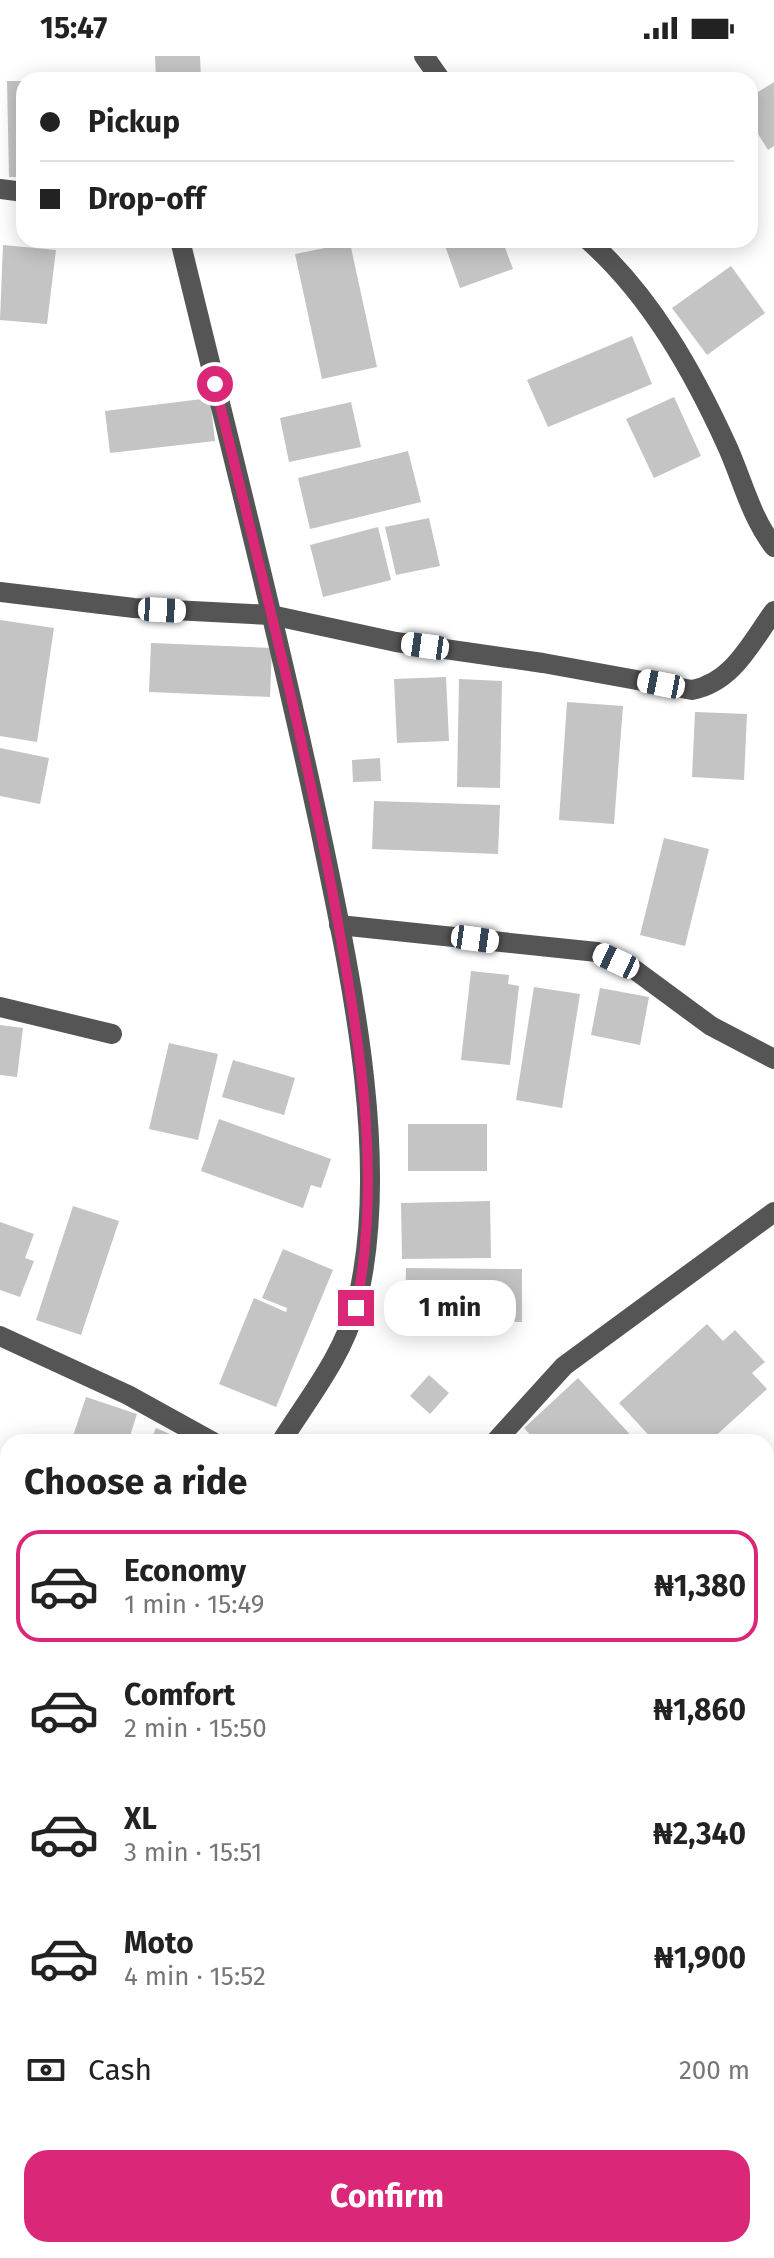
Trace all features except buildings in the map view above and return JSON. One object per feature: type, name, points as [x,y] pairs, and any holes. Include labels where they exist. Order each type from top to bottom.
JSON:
[{"type":"street","points":[[182,248],[271,615],[339,925],[357,1026],[367,1130],[369,1233],[356,1308],[345,1338],[286,1434]]},
{"type":"street","points":[[595,248],[654,317],[686,363],[736,467],[750,509],[774,547]]},
{"type":"street","points":[[0,592],[134,608],[271,615],[396,642],[543,663],[692,690],[714,686],[730,672],[774,611]]},
{"type":"street","points":[[339,925],[597,952],[635,970],[711,1026],[774,1059]]},
{"type":"street","points":[[0,1007],[112,1034]]},
{"type":"street","points":[[502,1434],[564,1366],[774,1212]]},
{"type":"street","points":[[0,1336],[128,1395],[199,1434]]},
{"type":"route","points":[[215,384],[298,726],[357,1026],[367,1130],[369,1233],[356,1308]]}]
